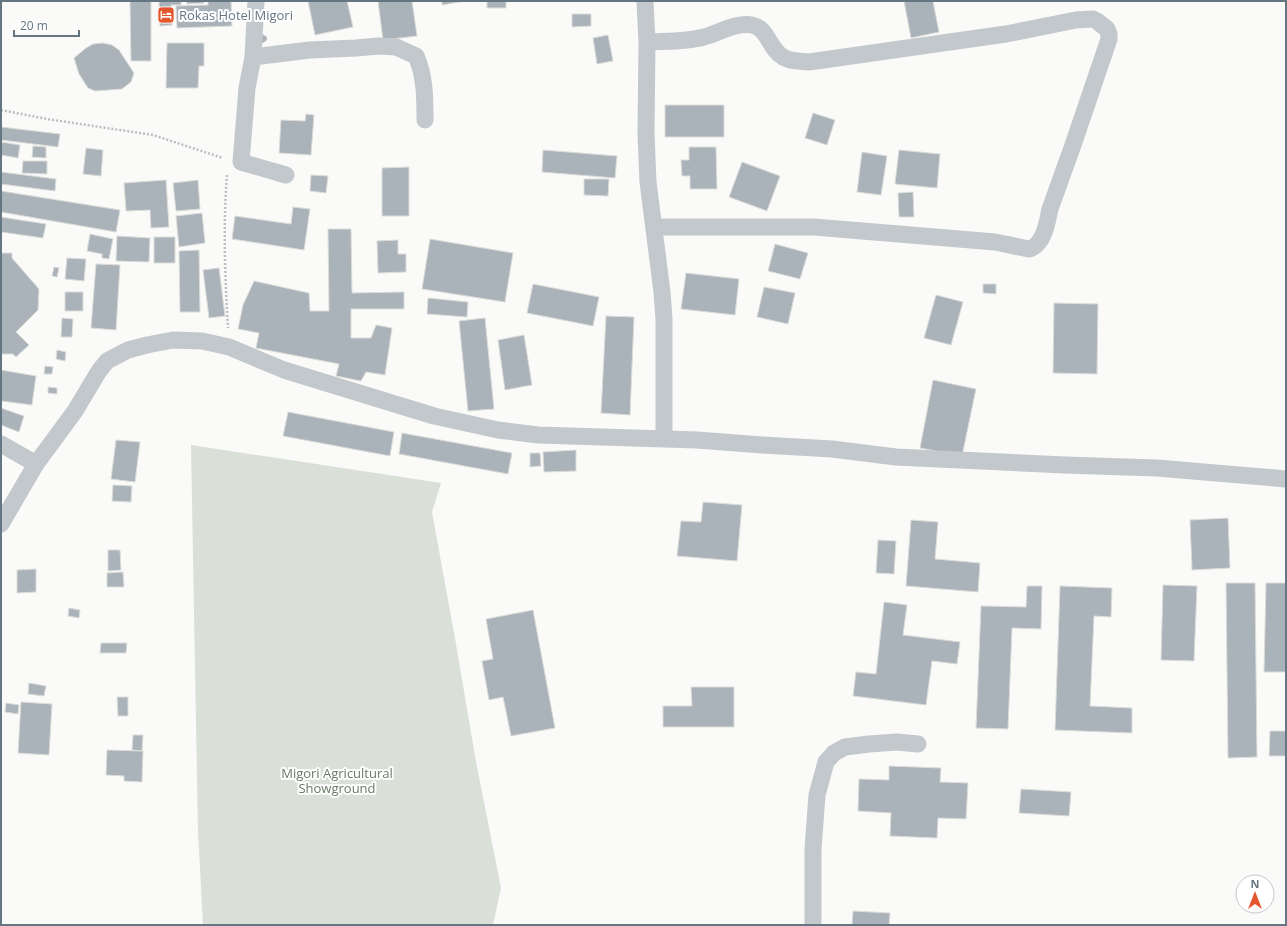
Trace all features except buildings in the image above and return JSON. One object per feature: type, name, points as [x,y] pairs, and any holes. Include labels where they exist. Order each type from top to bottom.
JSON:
[{"type":"street","points":[[256,1],[253,57],[247,88],[241,162],[286,175]]},
{"type":"street","points":[[645,1],[647,42],[646,133],[648,182],[664,319],[664,439]]},
{"type":"street","points":[[647,42],[679,41],[704,37],[734,26],[752,25],[760,29],[765,34],[774,50],[783,58],[794,61],[809,62],[1006,34],[1076,20],[1092,19],[1103,25],[1109,34],[1109,39],[1100,67],[1050,209],[1045,228],[1038,244],[1034,248],[1029,249],[995,242],[814,227],[654,227]]},
{"type":"street","points":[[253,57],[310,50],[396,46],[416,56],[420,66],[424,94],[425,120]]},
{"type":"street","points":[[1,524],[36,464],[75,411],[98,371],[107,361],[128,350],[173,340],[202,341],[229,347],[284,370],[434,416],[498,430],[538,436],[697,440],[832,449],[896,457],[1157,468],[1286,478]]},
{"type":"street","points":[[1,444],[36,464]]},
{"type":"street","points":[[813,925],[813,849],[817,795],[826,762],[834,753],[846,747],[897,742],[918,744]]},
{"type":"path","points":[[1,110],[47,119],[153,135],[228,160]]},
{"type":"path","points":[[228,168],[225,200],[226,287],[229,347]]},
{"type":"green space","name":"Migori Agricultural Showground","points":[[191,445],[441,483],[432,512],[476,762],[501,888],[493,925],[203,925],[198,832]]},
{"type":"place","name":"Rokas Hotel Migori","points":[[166,15]]}]
